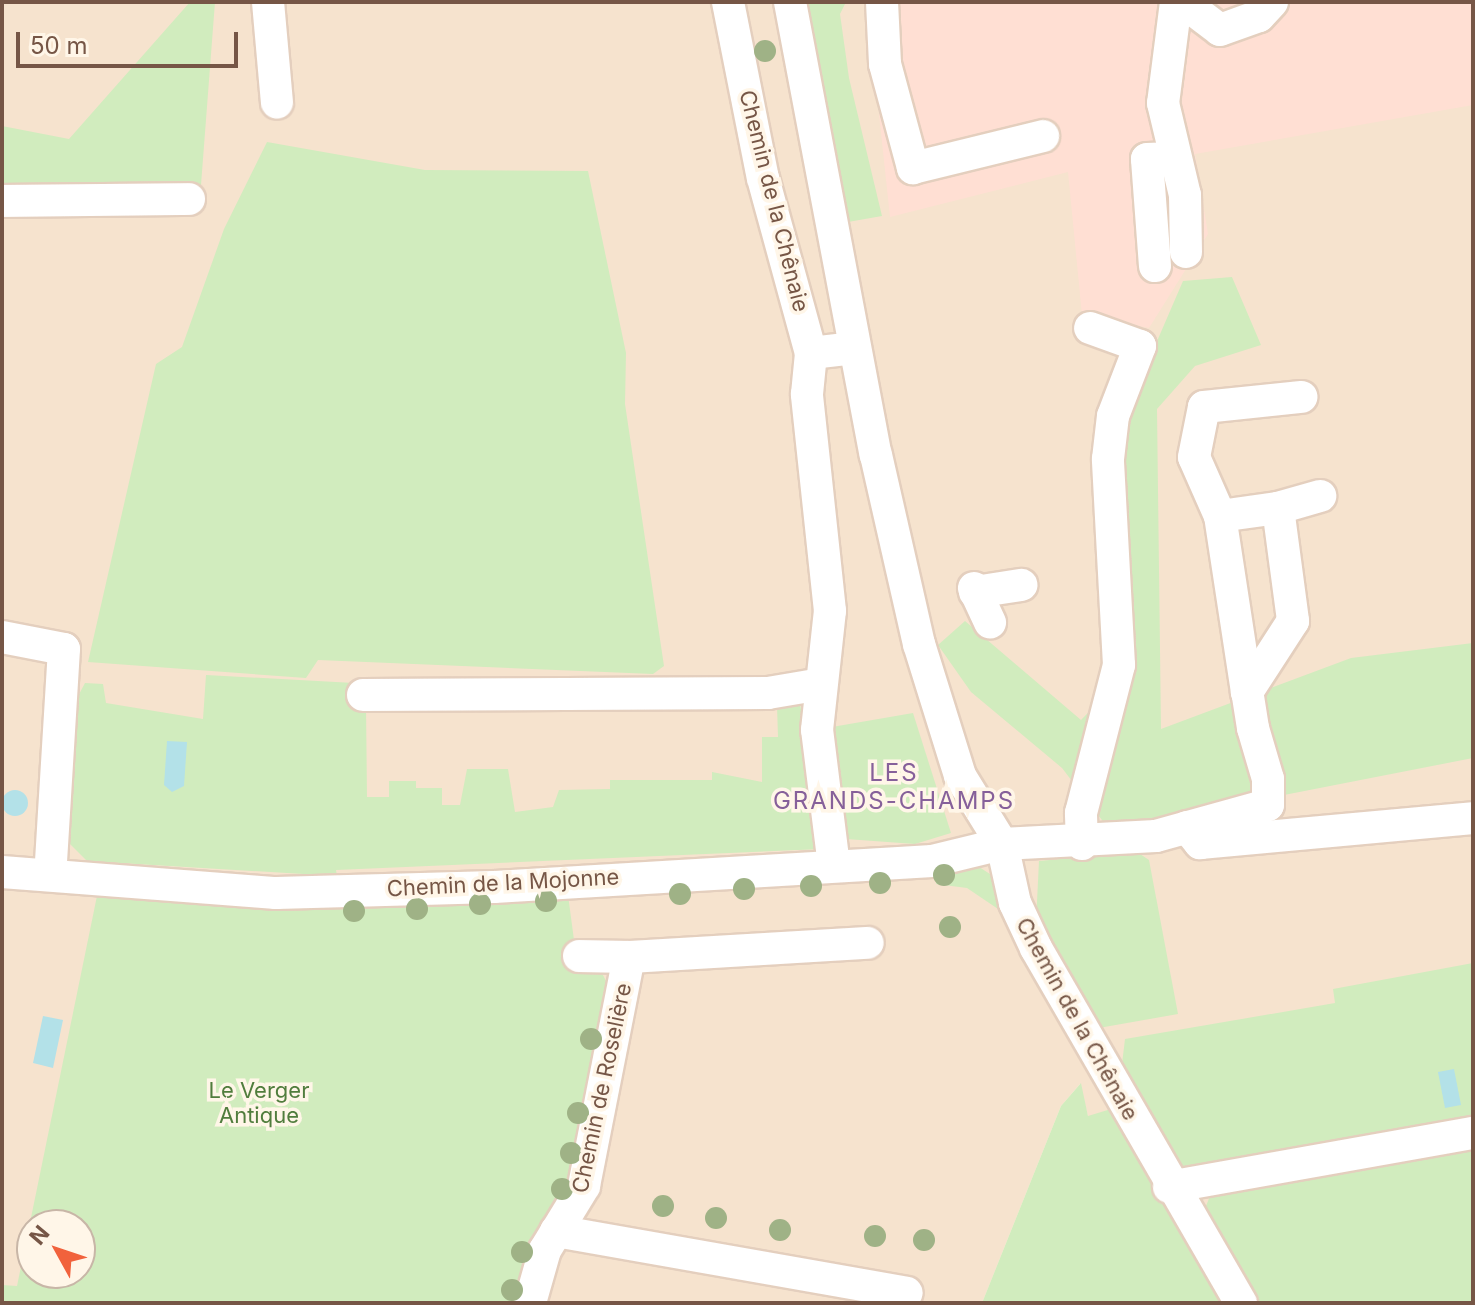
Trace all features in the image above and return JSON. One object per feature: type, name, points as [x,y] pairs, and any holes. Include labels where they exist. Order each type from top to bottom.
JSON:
[{"type":"street","points":[[268,2],[277,103]]},
{"type":"street","name":"Chemin de la Chênaie","points":[[728,2],[763,178],[811,353],[807,394],[830,611],[817,730],[834,866]]},
{"type":"street","name":"Chemin de la Chênaie","points":[[790,2],[855,348],[919,644],[965,787],[1002,844],[1017,911],[1169,1187],[1241,1303]]},
{"type":"street","points":[[882,2],[885,64],[913,168],[1043,136]]},
{"type":"street","points":[[1176,2],[1163,103],[1188,216],[1186,252]]},
{"type":"street","points":[[1183,2],[1220,30]]},
{"type":"street","points":[[1169,56],[1220,30],[1259,16],[1272,2]]},
{"type":"street","points":[[1155,266],[1147,159],[1174,158]]},
{"type":"street","points":[[2,201],[189,199]]},
{"type":"street","points":[[1082,844],[1081,813],[1119,665],[1108,459],[1113,416],[1140,346],[1090,328]]},
{"type":"street","points":[[811,353],[855,348]]},
{"type":"street","points":[[1247,692],[1220,516],[1194,457],[1204,407],[1301,397]]},
{"type":"street","points":[[1220,516],[1278,508],[1320,496]]},
{"type":"street","points":[[1247,692],[1293,621],[1278,508]]},
{"type":"street","points":[[990,623],[975,590],[1021,585]]},
{"type":"street","points":[[2,637],[64,649],[50,875]]},
{"type":"street","points":[[363,695],[768,693],[821,684]]},
{"type":"street","name":"Chemin de la Mojonne","points":[[2,872],[276,893],[932,861],[1002,844],[1082,844],[1187,827],[1268,805],[1247,692]]},
{"type":"street","points":[[1187,827],[1200,843],[1473,818]]},
{"type":"street","name":"Chemin de Roselière","points":[[579,956],[629,957],[868,943]]},
{"type":"street","name":"Chemin de Roselière","points":[[530,1303],[556,1231],[584,1186],[629,957]]},
{"type":"street","points":[[1169,1187],[1473,1133]]},
{"type":"street","points":[[556,1231],[907,1293]]},
{"type":"shaded area","points":[[2,2],[1473,2],[1473,1303],[1014,1303],[1088,1116],[1080,1084],[1061,1106],[982,1303],[2,1303]]},
{"type":"shaded area","points":[[867,2],[1473,2],[1473,105],[1195,154],[1208,234],[1149,328],[1082,315],[1068,172],[890,217]]},
{"type":"green space","points":[[190,2],[215,2],[201,185],[2,187],[2,126],[69,139]]},
{"type":"green space","points":[[806,2],[846,2],[840,14],[849,78],[882,216],[848,222]]},
{"type":"green space","points":[[267,142],[425,170],[588,171],[626,353],[625,404],[664,666],[653,674],[318,660],[306,678],[88,662],[156,364],[182,347],[224,229]]},
{"type":"green space","points":[[1232,277],[1261,345],[1195,366],[1157,409],[1161,729],[1351,658],[1473,643],[1473,758],[1141,823],[1105,824],[1062,768],[971,692],[938,645],[965,621],[1081,720],[1123,677],[1126,413],[1183,281]]},
{"type":"green space","points":[[206,675],[354,683],[366,705],[367,797],[389,797],[389,781],[416,781],[416,788],[442,788],[442,805],[460,805],[467,769],[508,769],[515,812],[553,807],[559,790],[610,789],[610,780],[712,780],[712,772],[762,782],[762,737],[778,737],[777,706],[800,703],[822,849],[336,870],[337,876],[87,861],[67,841],[77,698],[85,683],[103,684],[106,703],[203,719]]},
{"type":"green space","points":[[913,713],[951,833],[915,844],[846,839],[832,727]]},
{"type":"green space","points":[[1137,852],[1149,860],[1178,1014],[1093,1029],[1036,922],[1039,861]]},
{"type":"green space","points":[[973,863],[993,876],[1001,911],[967,888],[936,884],[939,875]]},
{"type":"green space","name":"Le Verger Antique","points":[[98,891],[568,895],[578,970],[601,971],[609,987],[563,1199],[532,1243],[514,1303],[2,1303],[2,1285],[16,1286],[16,1289],[96,1289],[96,1209],[33,1209]]},
{"type":"green space","points":[[1473,963],[1473,1122],[1174,1173],[1121,1072],[1125,1039],[1335,1003],[1333,989]]},
{"type":"green space","points":[[1081,1083],[1088,1116],[1111,1109],[1222,1303],[982,1303],[1061,1106]]},
{"type":"green space","points":[[1473,1145],[1473,1303],[1256,1303],[1202,1216],[1212,1191]]},
{"type":"water","points":[[167,741],[187,742],[184,786],[172,792],[164,785]]},
{"type":"water","points":[[15,790],[24,794],[28,803],[24,812],[15,816],[6,812],[2,803],[6,794]]},
{"type":"water","points":[[43,1016],[63,1020],[53,1068],[33,1063]]},
{"type":"water","points":[[1454,1069],[1461,1105],[1445,1108],[1438,1072]]},
{"type":"district","name":"LES GRANDS-CHAMPS","points":[[894,787]]}]
